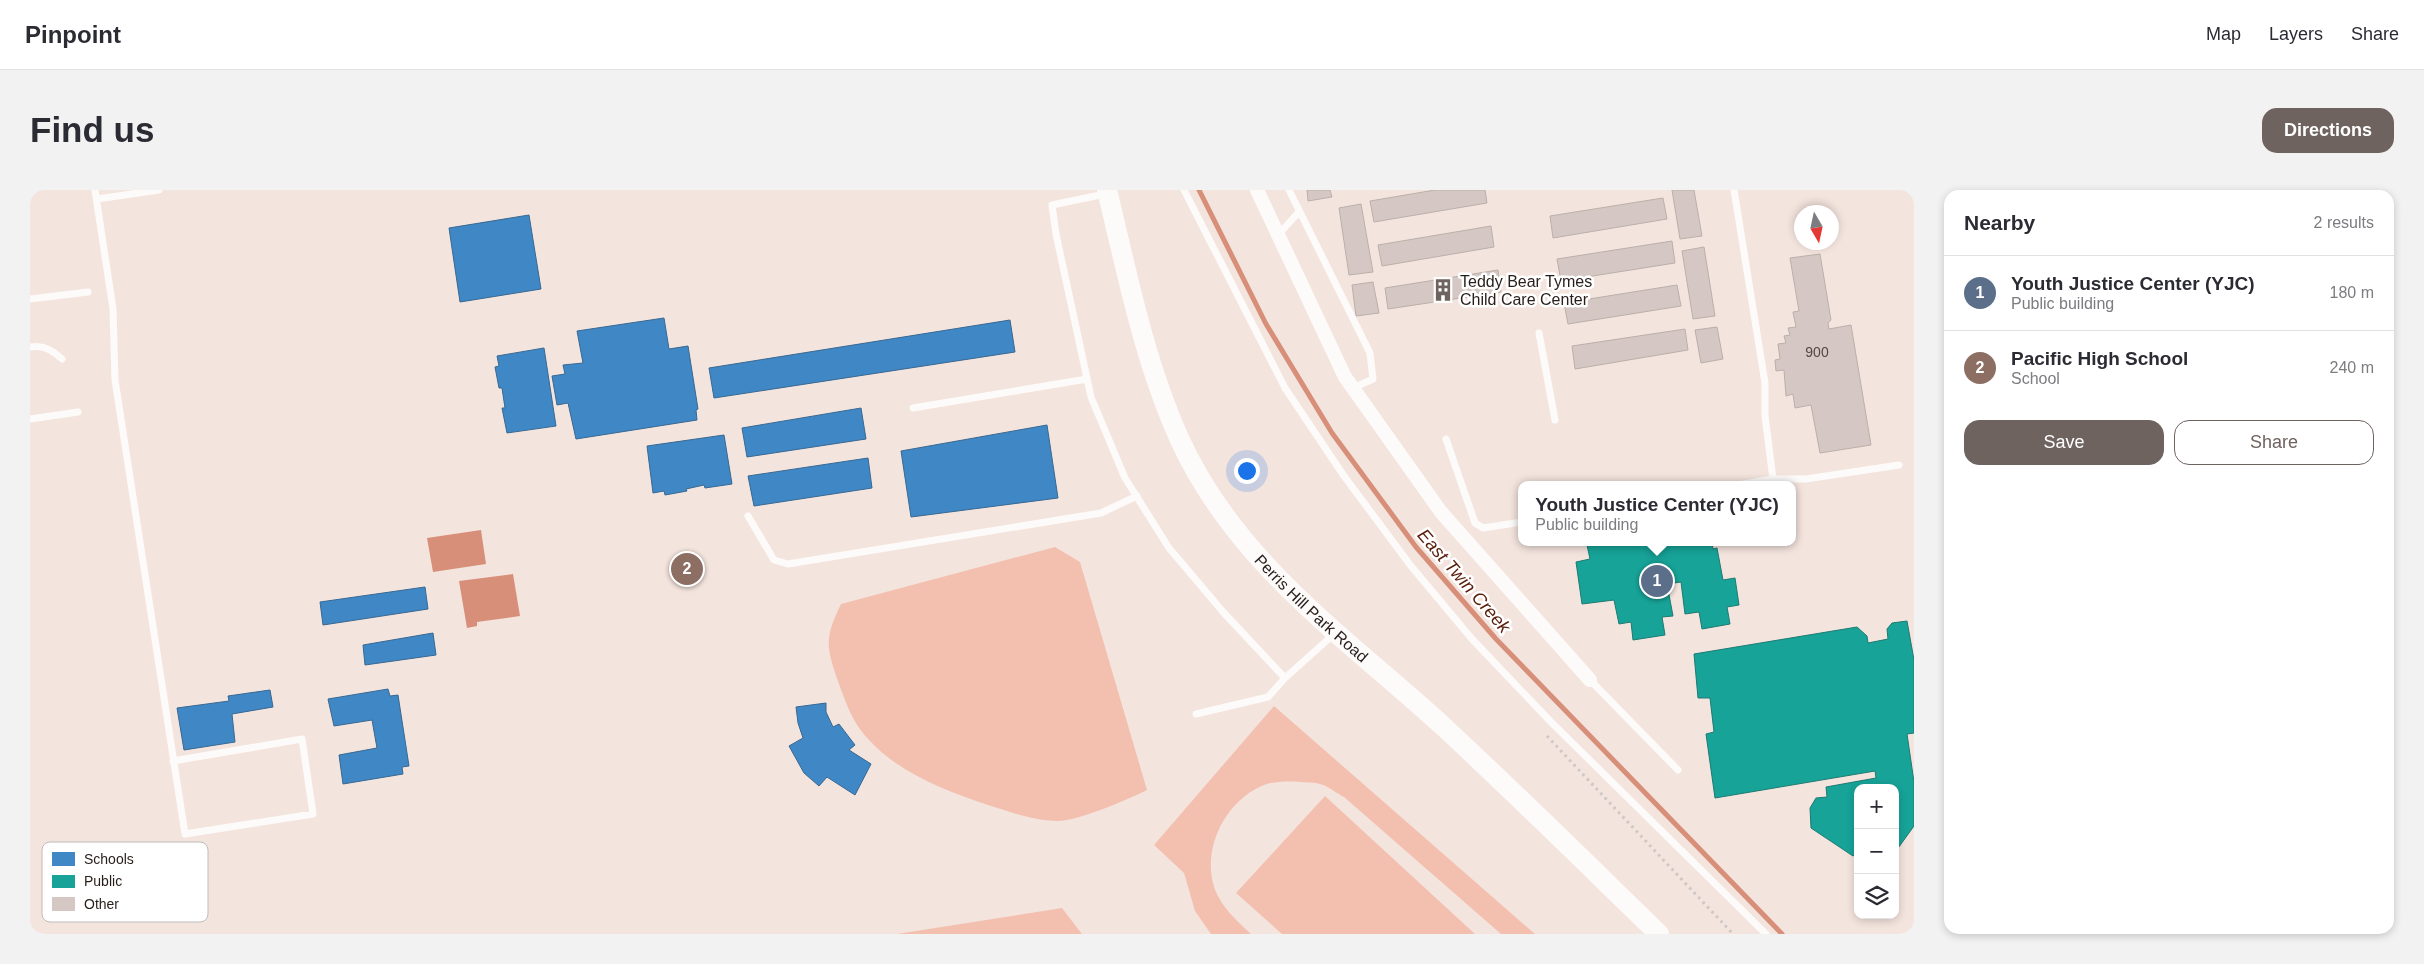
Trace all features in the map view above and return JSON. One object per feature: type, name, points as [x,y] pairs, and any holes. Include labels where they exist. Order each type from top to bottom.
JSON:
[{"type":"street","points":[[1257,190],[1345,377],[1441,512],[1590,680]]},
{"type":"street","name":"Perris Hill Park Road","points":[[1108,192],[1156,378],[1179,439],[1210,493],[1253,553],[1283,585],[1444,728],[1659,934]]},
{"type":"lane","points":[[96,190],[113,309],[115,380],[185,834],[313,814],[302,739],[174,762]]},
{"type":"lane","points":[[97,200],[159,190]]},
{"type":"lane","points":[[1184,190],[1285,388],[1344,476],[1410,566],[1472,639],[1550,722],[1766,934]]},
{"type":"lane","points":[[1289,190],[1298,213],[1370,353],[1374,379],[1353,388]]},
{"type":"lane","points":[[1734,190],[1765,383],[1765,416],[1774,479]]},
{"type":"lane","points":[[1108,192],[1052,205],[1087,379],[1101,424],[1125,478],[1169,548],[1224,614],[1285,678]]},
{"type":"lane","points":[[1278,235],[1298,213]]},
{"type":"lane","points":[[30,299],[88,292]]},
{"type":"lane","points":[[1539,333],[1556,420]]},
{"type":"lane","points":[[30,347],[37,346],[52,349],[62,359]]},
{"type":"lane","points":[[913,408],[1087,379]]},
{"type":"lane","points":[[30,419],[78,412]]},
{"type":"lane","points":[[1446,439],[1475,523],[1483,528],[1518,523]]},
{"type":"lane","points":[[1762,481],[1806,479],[1899,466]]},
{"type":"lane","points":[[748,516],[774,560],[788,564],[1101,513],[1137,496]]},
{"type":"lane","points":[[1196,714],[1268,697],[1285,678],[1336,632]]},
{"type":"lane","points":[[1590,680],[1678,770]]},
{"type":"shaded area","points":[[481,530],[486,564],[433,572],[427,538]]},
{"type":"shaded area","points":[[1055,547],[1080,562],[1147,790],[1090,814],[1058,821],[1022,816],[972,800],[924,780],[894,762],[869,740],[855,721],[845,699],[829,652],[829,635],[841,604]]},
{"type":"shaded area","points":[[513,574],[520,616],[477,622],[477,626],[467,628],[459,581]]},
{"type":"shaded area","points":[[1274,706],[1535,934],[1501,934],[1344,797],[1318,783],[1288,781],[1267,784],[1253,790],[1241,799],[1222,823],[1212,852],[1211,868],[1215,891],[1223,905],[1251,934],[1211,934],[1195,911],[1184,873],[1154,845]]},
{"type":"shaded area","points":[[1325,796],[1475,934],[1282,934],[1236,893]]},
{"type":"shaded area","points":[[1062,908],[1082,934],[897,934]]},
{"type":"building: Schools","points":[[529,215],[541,289],[460,302],[449,228]]},
{"type":"building: Schools","points":[[664,318],[669,349],[688,346],[698,409],[696,410],[697,420],[576,439],[568,403],[557,405],[552,376],[565,374],[563,365],[583,363],[577,331]]},
{"type":"building: Schools","points":[[1010,320],[1015,352],[714,398],[709,368]]},
{"type":"building: Schools","points":[[544,348],[556,426],[507,433],[502,408],[505,408],[502,388],[499,388],[495,367],[499,366],[497,356]]},
{"type":"building: Schools","points":[[861,408],[866,439],[747,457],[742,428]]},
{"type":"building: Schools","points":[[1047,425],[1058,498],[911,517],[901,451]]},
{"type":"building: Schools","points":[[724,435],[732,484],[705,488],[704,485],[686,489],[687,491],[665,495],[664,491],[653,493],[647,446]]},
{"type":"building: Schools","points":[[868,458],[872,488],[754,506],[748,476]]},
{"type":"building: Schools","points":[[425,587],[428,609],[323,625],[320,602]]},
{"type":"building: Schools","points":[[433,633],[436,655],[365,665],[363,645]]},
{"type":"building: Schools","points":[[388,689],[390,696],[398,695],[409,766],[402,767],[403,774],[343,784],[339,755],[377,748],[372,720],[334,726],[328,699]]},
{"type":"building: Schools","points":[[270,690],[273,707],[232,714],[235,742],[184,750],[177,708],[229,701],[228,696]]},
{"type":"building: Schools","points":[[826,703],[826,712],[833,727],[839,724],[855,745],[849,750],[871,764],[855,795],[827,777],[819,786],[804,773],[789,746],[803,738],[798,723],[796,707]]},
{"type":"building: Public","points":[[1587,546],[1713,546],[1713,549],[1717,548],[1723,580],[1735,578],[1739,605],[1727,607],[1730,624],[1702,629],[1699,612],[1685,614],[1681,582],[1667,584],[1673,616],[1662,617],[1665,635],[1633,640],[1631,622],[1619,624],[1614,600],[1582,604],[1576,562],[1590,559]]},
{"type":"building: Public","points":[[1907,621],[1914,660],[1914,733],[1907,734],[1914,782],[1914,826],[1899,847],[1899,784],[1854,784],[1853,856],[1811,828],[1810,808],[1816,798],[1827,797],[1826,787],[1876,778],[1875,771],[1715,798],[1706,734],[1714,732],[1710,698],[1698,698],[1694,654],[1857,627],[1867,636],[1868,643],[1888,639],[1887,629],[1892,623]]},
{"type":"building: Other","points":[[1307,190],[1330,190],[1332,197],[1308,201]]},
{"type":"building: Other","points":[[1435,190],[1485,190],[1487,203],[1374,222],[1370,201]]},
{"type":"building: Other","points":[[1672,190],[1694,190],[1702,236],[1680,239]]},
{"type":"building: Other","points":[[1663,198],[1667,219],[1553,238],[1550,216]]},
{"type":"building: Other","points":[[1361,204],[1373,272],[1349,275],[1339,208]]},
{"type":"building: Other","points":[[1491,226],[1494,247],[1382,266],[1378,245]]},
{"type":"building: Other","points":[[1672,241],[1675,263],[1561,281],[1557,259]]},
{"type":"building: Other","points":[[1704,247],[1715,316],[1693,319],[1682,251]]},
{"type":"building: Other","points":[[1820,254],[1831,320],[1828,323],[1829,329],[1851,325],[1871,445],[1820,453],[1811,405],[1795,408],[1793,394],[1786,396],[1784,370],[1776,371],[1775,360],[1780,359],[1778,344],[1786,343],[1784,336],[1790,335],[1788,328],[1796,327],[1793,312],[1799,311],[1790,258]]},
{"type":"building: Other","name":"Teddy Bear Tymes Child Care Center","points":[[1498,270],[1501,292],[1388,309],[1385,288]]},
{"type":"building: Other","points":[[1373,282],[1379,313],[1356,316],[1352,285]]},
{"type":"building: Other","points":[[1677,285],[1681,306],[1568,324],[1564,303]]},
{"type":"building: Other","points":[[1717,327],[1723,359],[1701,363],[1695,330]]},
{"type":"building: Other","points":[[1685,329],[1688,350],[1575,369],[1572,346]]},
{"type":"waterway","name":"East Twin Creek","points":[[1199,190],[1266,324],[1332,433],[1416,547],[1496,639],[1782,934]]},
{"type":"place","name":"Teddy Bear Tymes Child Care Center","points":[[1443,290]]},
{"type":"place","name":"Pacific High School","points":[[687,569]]},
{"type":"place","name":"Youth Justice Center (YJC)","points":[[1657,581]]}]
